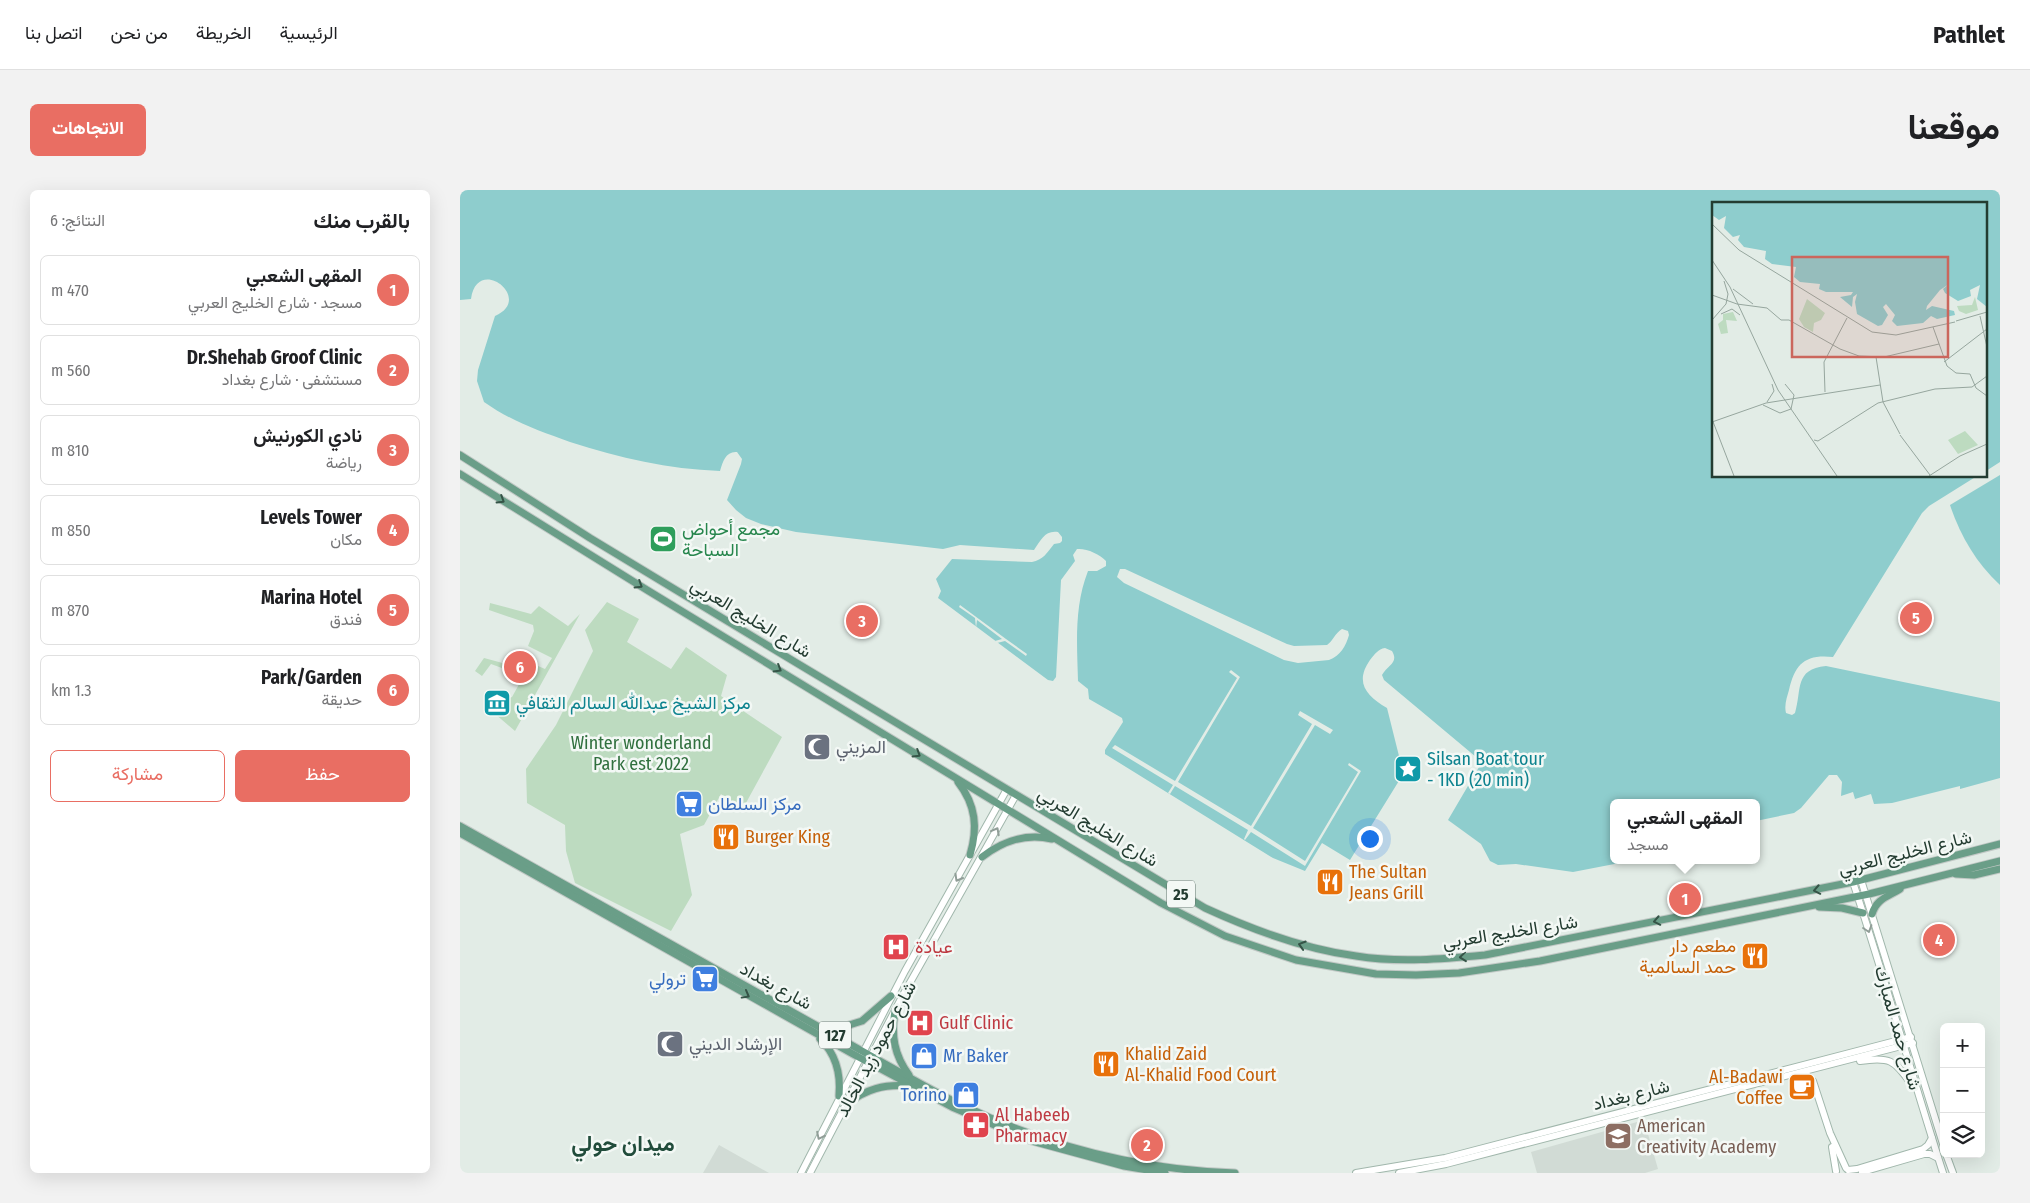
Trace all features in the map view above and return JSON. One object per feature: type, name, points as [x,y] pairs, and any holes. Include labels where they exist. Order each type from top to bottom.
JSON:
[{"type":"main road","name":"شارع الخليج العربي","points":[[460,454],[590,538],[1205,908],[1256,930],[1316,949],[1357,957],[1398,960],[1485,955],[1853,882],[2000,844]]},
{"type":"main road","name":"شارع الخليج العربي","points":[[460,474],[999,805],[1177,911],[1225,936],[1261,950],[1296,960],[1376,974],[1441,974],[1501,968],[1866,895],[2000,861]]},
{"type":"main road","points":[[955,778],[965,791],[972,806],[975,822],[975,839],[970,855]]},
{"type":"main road","name":"شارع حمود زيد الخالد","points":[[801,1173],[862,1050],[1007,789]]},
{"type":"main road","name":"شارع حمود زيد الخالد","points":[[810,1173],[895,1011],[1016,795]]},
{"type":"main road","name":"شارع بغداد","points":[[460,826],[862,1050],[870,1059],[966,1114],[1032,1141],[1096,1159],[1165,1173]]},
{"type":"main road","name":"شارع بغداد","points":[[460,833],[859,1058],[870,1059]]},
{"type":"main road","points":[[982,857],[995,847],[1010,840],[1026,837],[1043,837],[1059,841]]},
{"type":"main road","points":[[1953,873],[1968,876],[2000,869]]},
{"type":"main road","name":"شارع حمد المبارك","points":[[1862,880],[1940,1134]]},
{"type":"main road","name":"شارع حمد المبارك","points":[[1853,882],[1943,1173]]},
{"type":"main road","points":[[1872,914],[1881,899],[1896,892],[1902,886]]},
{"type":"main road","points":[[1808,906],[1842,908],[1863,914]]},
{"type":"main road","points":[[1441,974],[1486,966],[1489,960],[1485,955]]},
{"type":"main road","points":[[821,1028],[840,1027],[857,1023],[871,1016],[892,996]]},
{"type":"main road","points":[[846,1104],[861,1094],[875,1088],[911,1082],[895,1046],[892,1026],[895,1011]]},
{"type":"main road","points":[[812,1032],[827,1046],[836,1062],[840,1077],[840,1096]]},
{"type":"main road","name":"شارع بغداد","points":[[1356,1173],[1445,1158],[1912,1040]]},
{"type":"main road","name":"شارع بغداد","points":[[1399,1173],[1446,1164],[1799,1073],[1903,1042]]},
{"type":"main road","points":[[1846,1060],[1859,1061],[1875,1058],[1888,1060],[1902,1069],[1916,1089]]},
{"type":"main road","points":[[1813,1081],[1818,1068]]},
{"type":"main road","points":[[1799,1073],[1807,1075],[1813,1081],[1830,1134],[1848,1170]]},
{"type":"main road","name":"شارع بغداد","points":[[911,1082],[1028,1133],[1077,1149],[1147,1164],[1235,1173]]},
{"type":"main road","points":[[1830,1134],[1835,1172]]},
{"type":"main road","points":[[1858,1173],[1913,1154],[1926,1147],[1932,1138]]},
{"type":"main road","points":[[1835,1172],[1839,1168],[1855,1170],[1913,1154],[1927,1154],[1938,1159]]},
{"type":"main road","points":[[1947,1158],[1953,1173]]},
{"type":"shaded area","name":"American Creativity Academy","points":[[1644,1120],[1658,1169],[1645,1173],[1537,1173],[1531,1152]]},
{"type":"shaded area","points":[[719,1145],[769,1173],[703,1173]]},
{"type":"green space","name":"Winter wonderland Park est 2022","points":[[607,602],[639,619],[627,642],[671,669],[686,647],[727,675],[721,696],[782,737],[741,812],[721,794],[704,825],[680,834],[692,895],[671,931],[575,883],[566,851],[565,825],[527,803],[526,769],[556,725],[593,651],[585,630]]},
{"type":"green space","points":[[490,603],[531,614],[539,606],[568,626],[580,614],[515,731],[494,713],[498,702],[512,697],[522,679],[513,672],[491,664],[482,676],[475,671],[484,658],[510,665],[517,657],[545,669],[552,658],[528,646],[534,631],[533,625],[489,610]]},
{"type":"water","points":[[460,190],[2000,190],[2000,462],[1988,470],[1988,202],[1712,202],[1712,478],[1974,478],[1929,506],[1922,513],[1833,657],[1823,656],[1808,659],[1798,667],[1791,681],[1785,710],[1786,713],[1792,715],[1795,713],[1799,689],[1804,676],[1809,671],[1826,666],[2000,702],[2000,778],[1960,789],[1960,786],[1892,803],[1874,804],[1871,794],[1855,799],[1853,792],[1841,796],[1842,782],[1837,775],[1829,775],[1801,808],[1794,813],[1760,820],[1760,799],[1610,799],[1610,864],[1614,864],[1573,872],[1516,864],[1498,865],[1490,861],[1481,844],[1448,820],[1482,762],[1384,680],[1382,675],[1392,664],[1394,658],[1392,651],[1385,648],[1378,651],[1370,660],[1365,668],[1363,682],[1369,694],[1387,708],[1399,756],[1410,763],[1350,860],[1322,843],[1305,871],[1273,858],[1105,754],[1105,750],[1123,722],[1122,718],[1089,699],[1088,689],[1078,681],[1077,653],[1077,625],[1080,598],[1088,571],[1097,571],[1106,566],[1106,561],[1100,556],[1089,551],[1077,549],[1073,555],[1075,561],[1061,580],[1056,677],[1053,681],[1048,680],[938,598],[941,591],[936,579],[952,559],[1032,562],[1039,560],[1054,544],[1062,541],[1062,537],[1058,532],[1047,534],[1041,539],[1034,550],[960,545],[943,549],[796,532],[761,524],[746,518],[727,500],[741,464],[742,459],[737,452],[728,455],[720,471],[644,462],[589,448],[547,434],[515,420],[484,402],[477,381],[478,370],[495,316],[506,309],[509,300],[507,291],[500,284],[492,280],[483,280],[475,286],[471,299],[460,300]],"holes":[[[1120,569],[1125,569],[1294,646],[1327,645],[1342,629],[1348,631],[1349,635],[1342,650],[1329,660],[1298,663],[1284,660],[1124,583],[1117,577]]]},
{"type":"water","points":[[2000,475],[2000,585],[1976,558],[1959,527],[1950,505]]},
{"type":"pier","points":[[960,605],[1027,654],[1026,656],[1005,641],[997,643],[995,641],[1002,639],[977,620],[976,628],[975,618],[959,607]]},
{"type":"pier","points":[[1231,670],[1240,677],[1178,782],[1251,826],[1312,724],[1298,715],[1300,711],[1333,730],[1330,734],[1315,725],[1253,828],[1305,861],[1358,772],[1348,765],[1349,763],[1361,771],[1305,866],[1251,832],[1245,840],[1248,830],[1175,786],[1170,794],[1168,793],[1173,785],[1112,748],[1115,745],[1175,781],[1237,678],[1229,672]]},
{"type":"place","name":"مجمع أحواض السباحة","points":[[663,539]]},
{"type":"place","name":"Marina Hotel","points":[[1916,618]]},
{"type":"place","name":"نادي الكورنيش","points":[[862,621]]},
{"type":"place","name":"Park/Garden","points":[[520,667]]},
{"type":"place","name":"مركز الشيخ عبدالله السالم الثقافي","points":[[497,703]]},
{"type":"place","name":"المزيني","points":[[817,747]]},
{"type":"place","name":"Silsan Boat tour - 1KD (20 min)","points":[[1408,769]]},
{"type":"place","name":"مركز السلطان","points":[[689,804]]},
{"type":"place","name":"Burger King","points":[[726,837]]},
{"type":"place","name":"The Sultan Jeans Grill","points":[[1330,882]]},
{"type":"place","name":"المقهى الشعبي","points":[[1685,899]]},
{"type":"place","name":"Levels Tower","points":[[1939,940]]},
{"type":"place","name":"عيادة","points":[[896,947]]},
{"type":"place","name":"مطعم دار حمد السالمية","points":[[1755,956]]},
{"type":"place","name":"ترولي","points":[[705,979]]},
{"type":"place","name":"Gulf Clinic","points":[[920,1023]]},
{"type":"place","name":"الإرشاد الديني","points":[[670,1044]]},
{"type":"place","name":"Mr Baker","points":[[924,1056]]},
{"type":"place","name":"Khalid Zaid Al-Khalid Food Court","points":[[1106,1064]]},
{"type":"place","name":"Al-Badawi Coffee","points":[[1802,1087]]},
{"type":"place","name":"Torino","points":[[966,1095]]},
{"type":"place","name":"Al Habeeb Pharmacy","points":[[976,1125]]},
{"type":"place","name":"American Creativity Academy","points":[[1618,1136]]},
{"type":"place","name":"Dr.Shehab Groof Clinic","points":[[1147,1145]]},
{"type":"district","name":"ميدان حولي","points":[[623,1143]]}]
